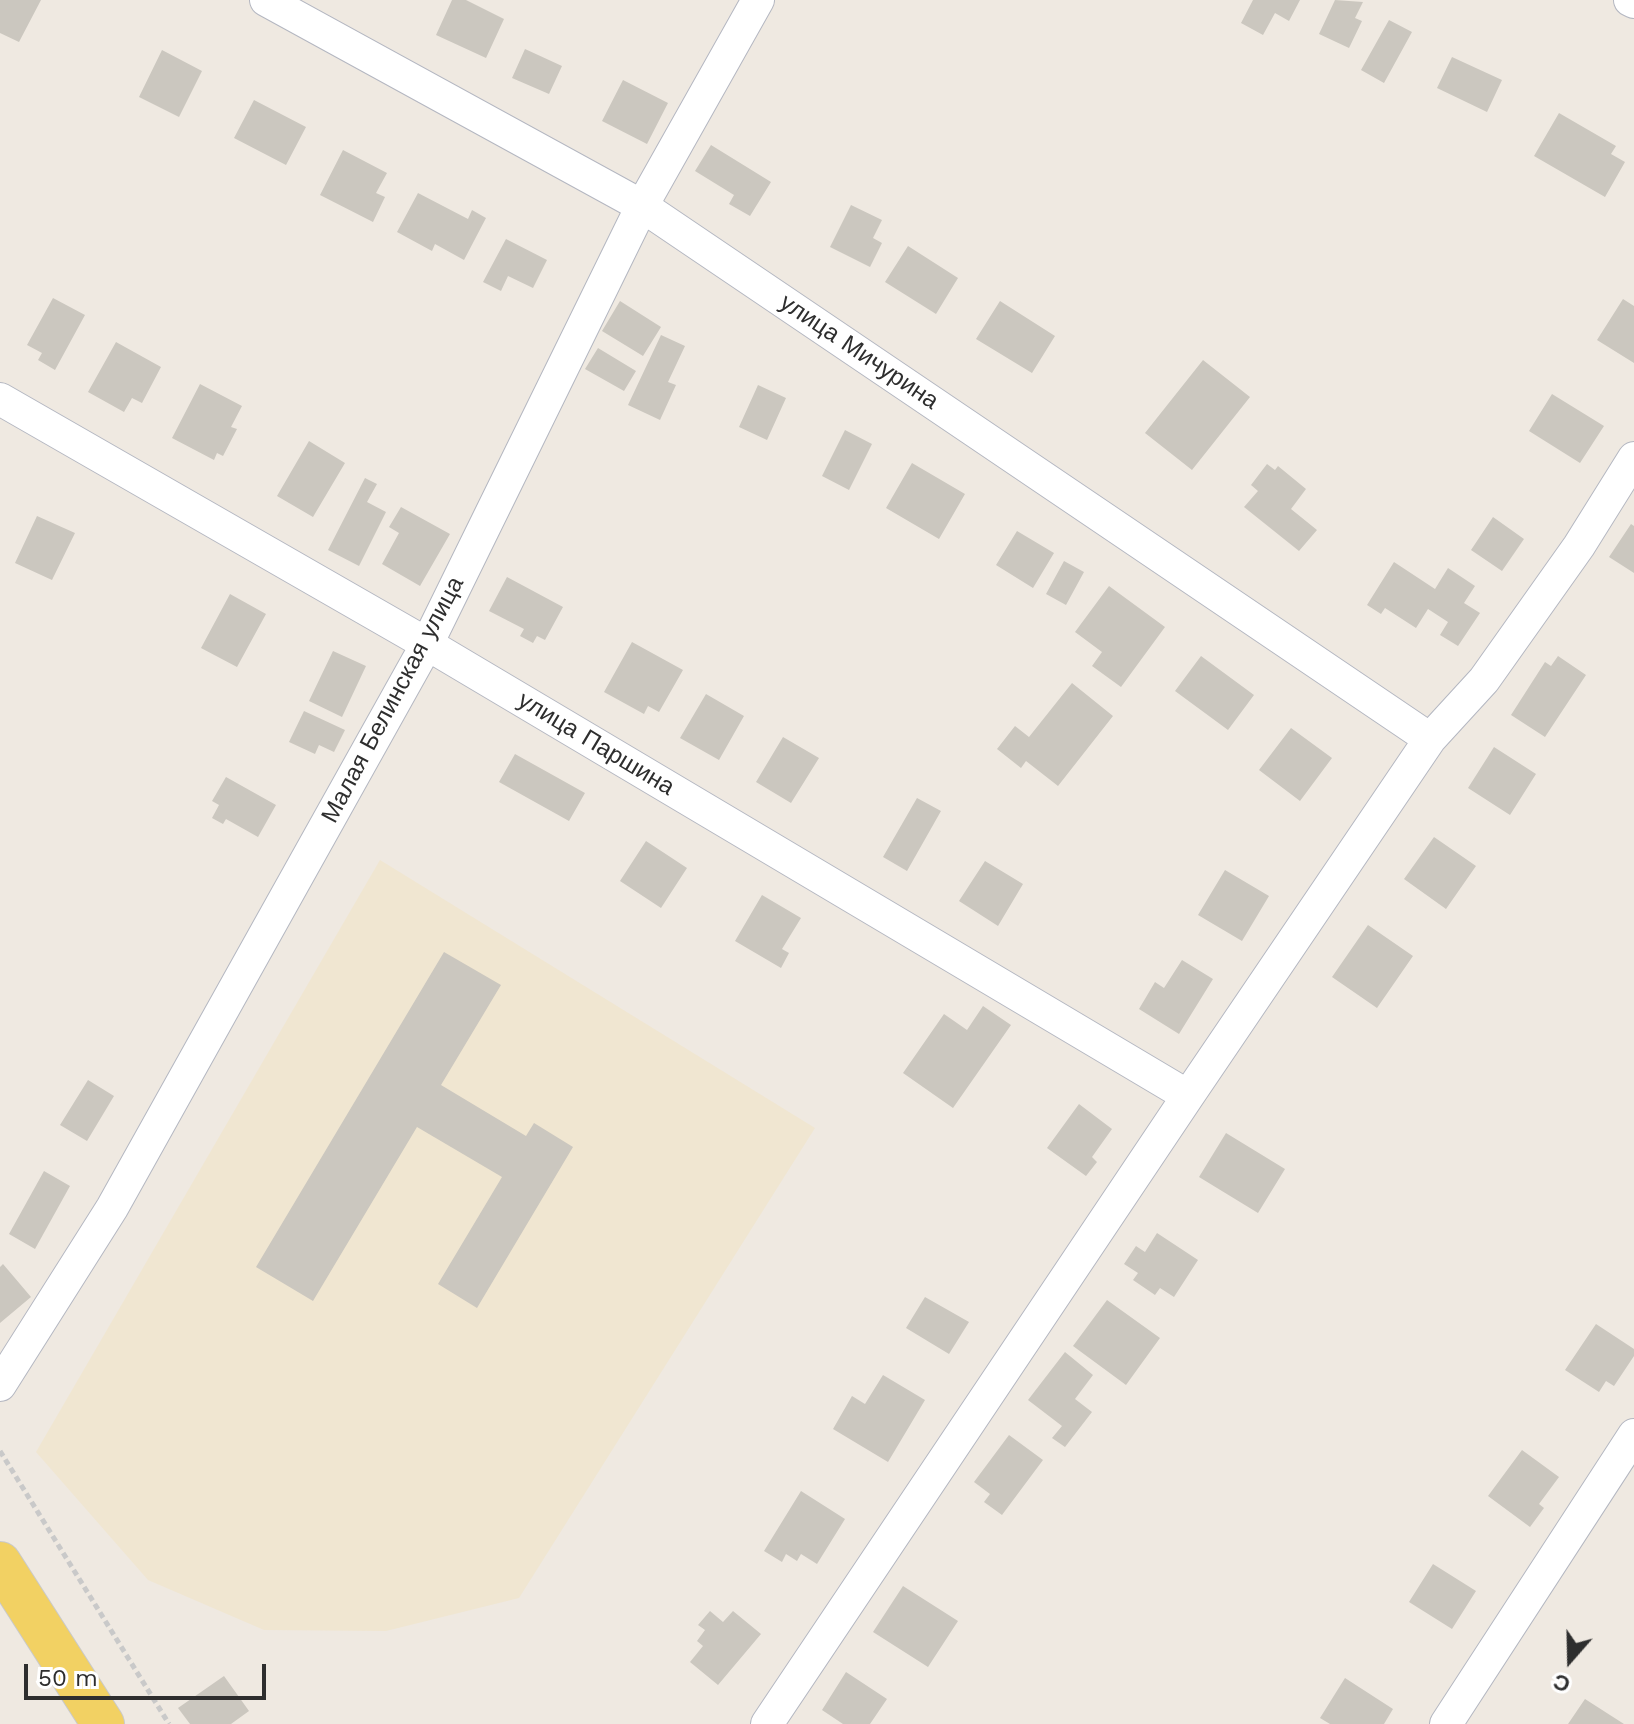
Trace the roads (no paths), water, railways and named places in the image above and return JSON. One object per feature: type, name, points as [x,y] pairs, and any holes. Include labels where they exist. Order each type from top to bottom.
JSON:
[{"type":"main road","points":[[0,1563],[103,1724]]},
{"type":"street","name":"улица Мичурина","points":[[266,0],[642,206],[1430,739]]},
{"type":"street","name":"Малая Белинская улица","points":[[0,1385],[112,1208],[427,644],[642,206],[758,0]]},
{"type":"street","name":"улица Паршина","points":[[0,399],[427,644],[1188,1096]]},
{"type":"street","points":[[767,1724],[1430,739],[1484,680],[1579,546],[1634,458]]},
{"type":"street","points":[[1446,1724],[1634,1435]]}]
